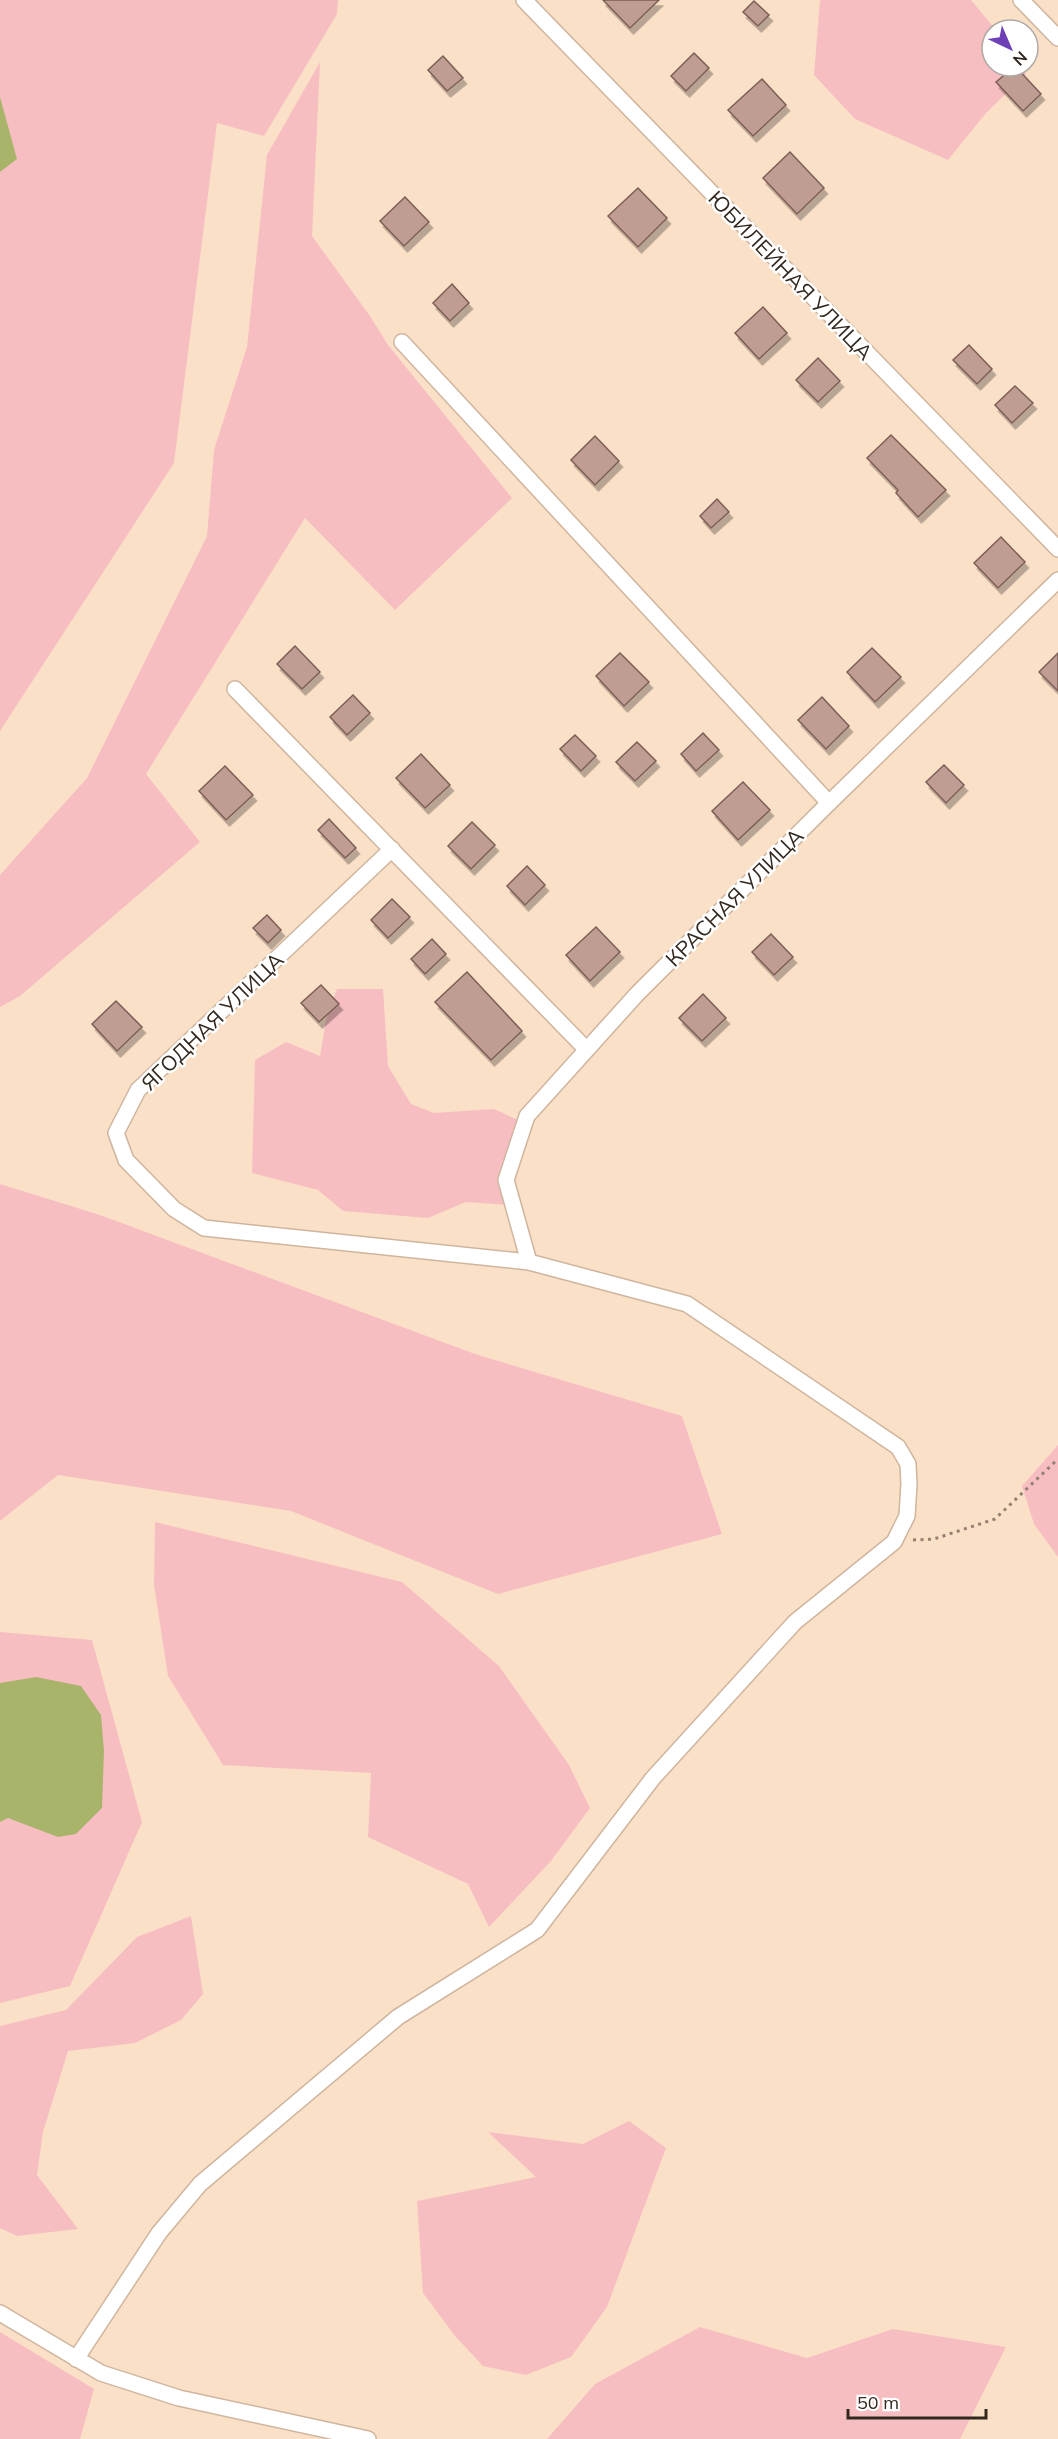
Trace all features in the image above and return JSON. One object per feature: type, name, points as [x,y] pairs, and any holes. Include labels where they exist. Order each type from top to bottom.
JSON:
[{"type":"street","name":"ЮБИЛЕЙНАЯ УЛИЦА","points":[[524,0],[1058,549]]},
{"type":"street","points":[[1021,0],[1058,38]]},
{"type":"street","points":[[402,342],[829,803]]},
{"type":"street","name":"КРАСНАЯ УЛИЦА","points":[[529,1262],[506,1180],[527,1116],[637,994],[1058,580]]},
{"type":"street","points":[[235,689],[586,1049]]},
{"type":"street","name":"ЯГОДНАЯ УЛИЦА","points":[[392,849],[138,1090],[116,1133],[126,1160],[174,1209],[204,1228],[529,1262],[687,1304],[898,1447],[908,1464],[909,1484],[907,1516],[894,1542]]},
{"type":"street","points":[[76,2359],[159,2233],[200,2184],[398,2017],[537,1930],[653,1778],[795,1622],[894,1542]]},
{"type":"street","points":[[0,2313],[101,2373],[179,2398],[368,2439]]},
{"type":"path","points":[[894,1542],[934,1539],[994,1519],[1058,1459]]},
{"type":"shaded area","points":[[0,0],[338,0],[337,14],[264,136],[217,123],[174,463],[0,731]]},
{"type":"shaded area","points":[[820,0],[971,0],[986,18],[980,18],[980,78],[1022,78],[986,113],[948,160],[855,119],[814,75]]},
{"type":"shaded area","points":[[320,62],[312,236],[370,316],[388,345],[512,498],[395,610],[305,518],[146,774],[200,842],[20,996],[0,1007],[0,875],[87,778],[207,536],[214,450],[247,347],[267,155]]},
{"type":"shaded area","points":[[0,97],[17,159],[0,172]]},
{"type":"shaded area","points":[[337,989],[383,989],[388,1066],[411,1104],[434,1113],[494,1109],[518,1120],[509,1205],[466,1202],[428,1218],[343,1211],[318,1190],[252,1173],[255,1060],[286,1042],[320,1056],[326,1020]]},
{"type":"shaded area","points":[[0,1184],[100,1215],[475,1354],[682,1416],[722,1534],[498,1594],[291,1511],[58,1475],[0,1521]]},
{"type":"shaded area","points":[[1058,1445],[1058,1557],[1034,1524],[1022,1486]]},
{"type":"shaded area","points":[[155,1522],[402,1582],[499,1666],[569,1765],[590,1808],[551,1861],[489,1927],[468,1884],[368,1837],[371,1773],[223,1765],[168,1676],[154,1585]]},
{"type":"shaded area","points":[[0,1632],[92,1640],[142,1822],[70,1986],[0,2003]]},
{"type":"shaded area","points":[[36,1677],[81,1686],[101,1715],[104,1751],[102,1808],[76,1834],[58,1837],[8,1818],[0,1822],[0,1683]]},
{"type":"shaded area","points":[[191,1916],[203,1994],[181,2020],[135,2043],[68,2051],[43,2132],[37,2175],[78,2229],[17,2236],[0,2228],[0,2026],[66,2010],[137,1937]]},
{"type":"shaded area","points":[[629,2121],[666,2148],[607,2307],[571,2357],[526,2375],[483,2366],[455,2336],[423,2293],[417,2201],[536,2177],[488,2132],[583,2144]]},
{"type":"shaded area","points":[[700,2327],[807,2358],[893,2329],[1006,2347],[960,2439],[547,2439],[595,2384]]},
{"type":"shaded area","points":[[0,2332],[94,2389],[80,2439],[0,2439]]},
{"type":"building","points":[[603,0],[659,0],[630,28]]},
{"type":"building","points":[[754,1],[769,15],[758,26],[743,12]]},
{"type":"building","points":[[694,53],[709,68],[686,91],[671,76]]},
{"type":"building","points":[[443,56],[463,78],[447,91],[428,70]]},
{"type":"building","points":[[1001,78],[1026,78],[1041,94],[1023,111],[996,82]]},
{"type":"building","points":[[762,79],[786,105],[753,136],[728,110]]},
{"type":"building","points":[[790,152],[824,188],[797,214],[763,178]]},
{"type":"building","points":[[638,188],[667,218],[638,247],[608,216]]},
{"type":"building","points":[[405,197],[429,222],[404,246],[380,221]]},
{"type":"building","points":[[452,284],[469,303],[450,321],[433,303]]},
{"type":"building","points":[[763,307],[787,333],[759,359],[735,333]]},
{"type":"building","points":[[969,345],[992,369],[977,384],[953,360]]},
{"type":"building","points":[[818,358],[840,381],[818,402],[796,380]]},
{"type":"building","points":[[1015,386],[1033,403],[1012,423],[995,405]]},
{"type":"building","points":[[891,435],[946,490],[918,517],[896,493],[898,490],[867,458]]},
{"type":"building","points":[[595,436],[619,461],[595,485],[571,460]]},
{"type":"building","points":[[717,499],[729,512],[711,528],[700,516]]},
{"type":"building","points":[[1001,537],[1025,562],[998,588],[974,563]]},
{"type":"building","points":[[295,646],[320,672],[302,689],[277,664]]},
{"type":"building","points":[[872,648],[901,677],[875,702],[847,672]]},
{"type":"building","points":[[620,653],[649,682],[624,706],[596,676]]},
{"type":"building","points":[[1058,653],[1058,691],[1039,672]]},
{"type":"building","points":[[353,695],[370,713],[347,735],[330,717]]},
{"type":"building","points":[[822,697],[849,726],[826,749],[798,720]]},
{"type":"building","points":[[703,733],[719,750],[696,771],[681,754]]},
{"type":"building","points":[[575,735],[596,756],[581,771],[560,749]]},
{"type":"building","points":[[637,742],[656,761],[635,781],[616,762]]},
{"type":"building","points":[[421,754],[450,785],[425,808],[396,778]]},
{"type":"building","points":[[944,765],[964,785],[946,803],[926,782]]},
{"type":"building","points":[[225,766],[253,795],[226,820],[199,791]]},
{"type":"building","points":[[743,782],[770,810],[738,840],[712,811]]},
{"type":"building","points":[[329,819],[356,848],[345,858],[318,830]]},
{"type":"building","points":[[472,822],[495,845],[471,869],[448,846]]},
{"type":"building","points":[[527,866],[545,885],[525,905],[507,886]]},
{"type":"building","points":[[392,899],[410,917],[388,938],[371,920]]},
{"type":"building","points":[[267,915],[281,930],[268,943],[253,928]]},
{"type":"building","points":[[596,927],[620,952],[590,981],[566,955]]},
{"type":"building","points":[[771,934],[793,957],[774,975],[752,952]]},
{"type":"building","points":[[432,939],[446,954],[425,974],[411,959]]},
{"type":"building","points":[[467,972],[522,1031],[491,1060],[435,1002]]},
{"type":"building","points":[[321,985],[339,1004],[319,1022],[301,1003]]},
{"type":"building","points":[[703,994],[726,1018],[702,1041],[679,1018]]},
{"type":"building","points":[[116,1001],[142,1027],[117,1051],[92,1024]]}]
